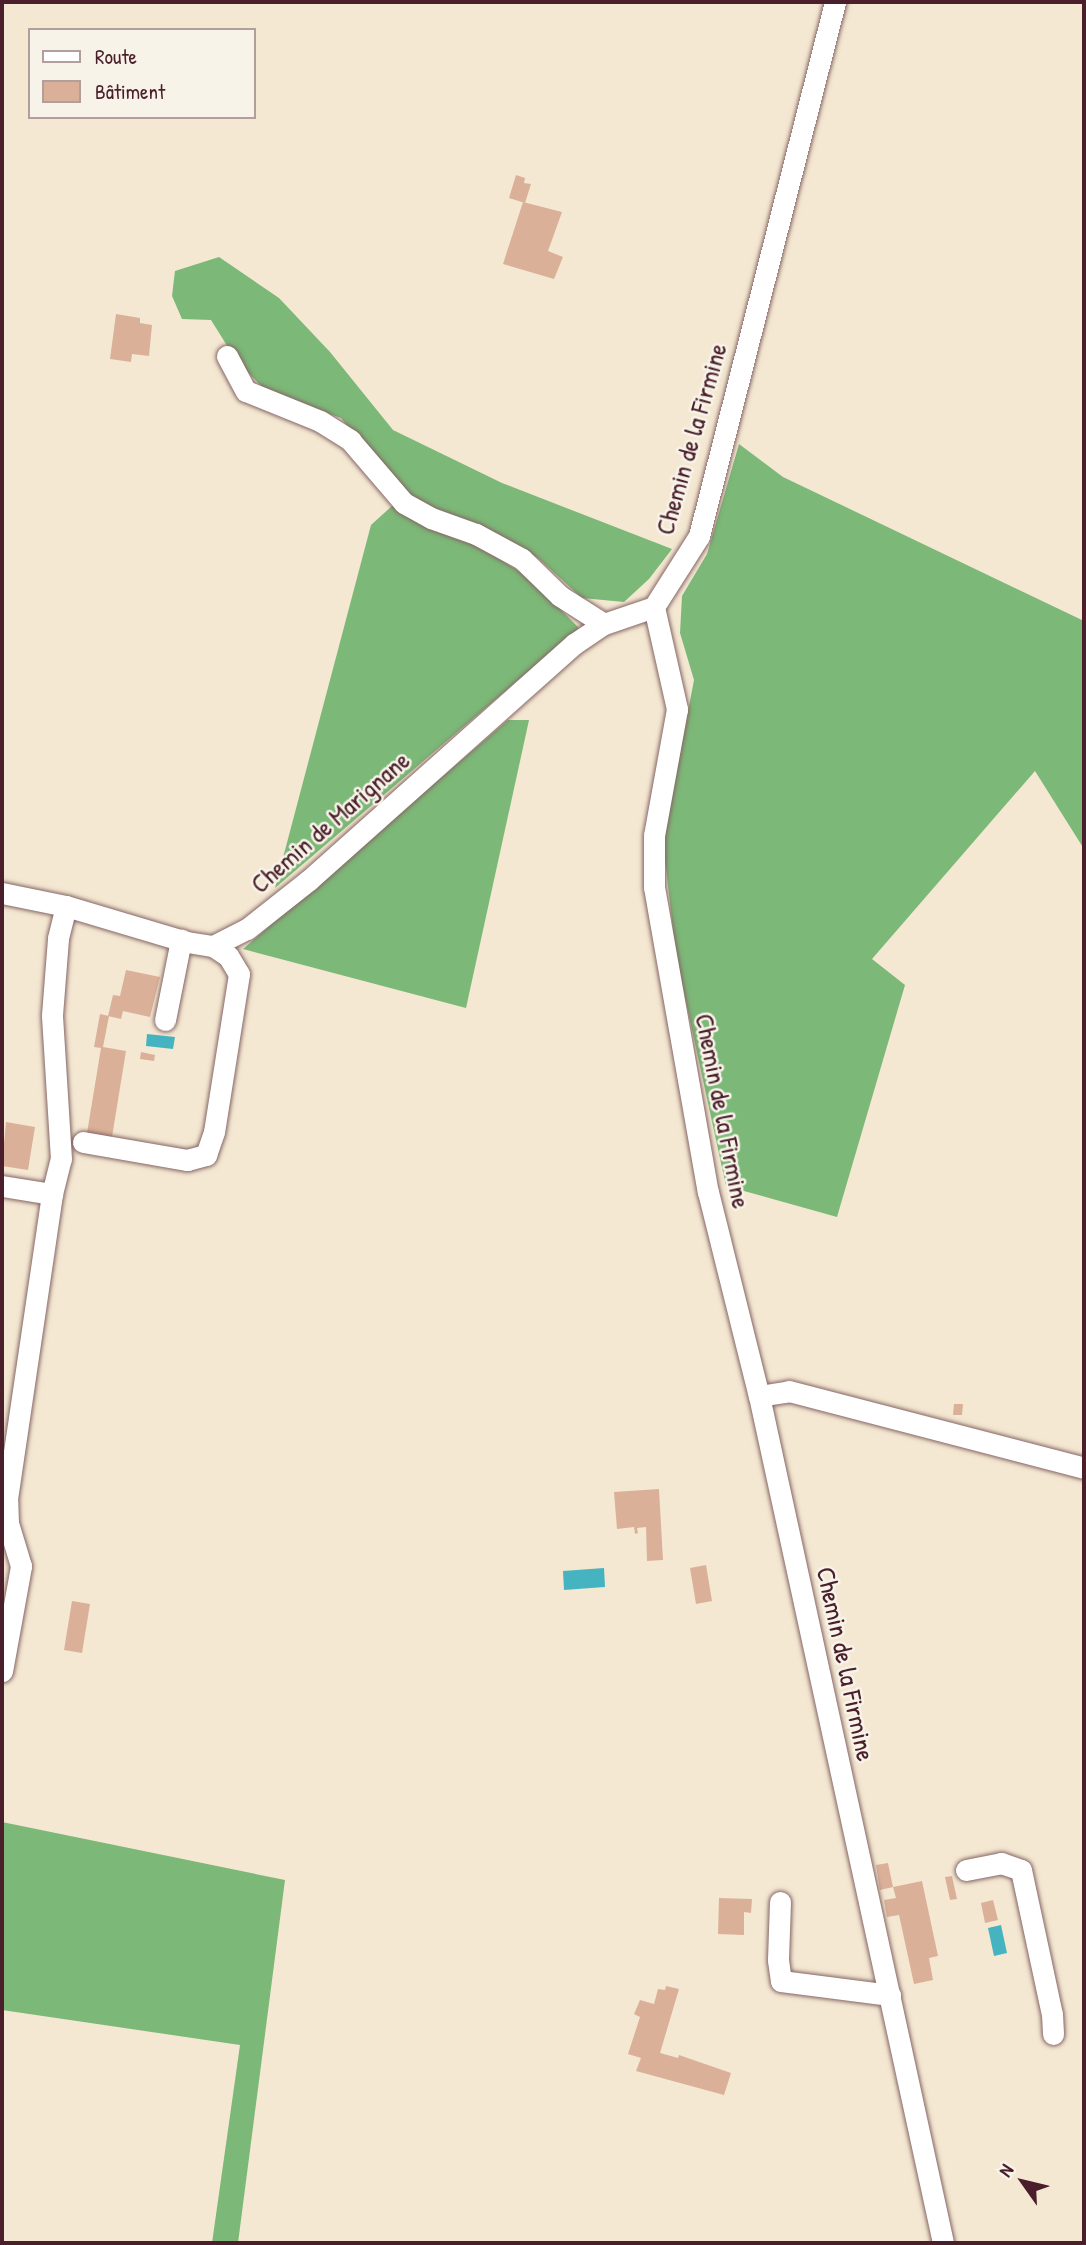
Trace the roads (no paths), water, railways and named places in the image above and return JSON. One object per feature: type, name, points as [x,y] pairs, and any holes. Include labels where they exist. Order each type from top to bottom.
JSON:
[{"type":"street","name":"Chemin de la Firmine","points":[[835,2],[699,536],[653,607],[677,709],[654,835],[654,887],[708,1192],[758,1396],[943,2243]]},
{"type":"street","points":[[227,356],[246,391],[320,421],[349,440],[404,503],[431,518],[476,534],[522,559],[560,596],[604,624]]},
{"type":"street","name":"Chemin de Marignane","points":[[213,946],[247,929],[309,880],[519,691],[604,624],[653,607]]},
{"type":"street","points":[[2,893],[66,906],[181,940],[213,946],[228,956],[239,974],[214,1132],[206,1155],[187,1160],[83,1142]]},
{"type":"street","points":[[2,1671],[21,1566],[8,1522],[7,1499],[52,1194],[61,1159],[52,1015],[58,938],[66,906]]},
{"type":"street","points":[[165,1020],[181,940]]},
{"type":"street","points":[[2,1186],[52,1194]]},
{"type":"street","points":[[758,1396],[789,1391],[1084,1468]]},
{"type":"street","points":[[965,1870],[1001,1863],[1021,1870],[1052,2014],[1053,2034]]},
{"type":"street","points":[[780,1902],[778,1960],[781,1981],[890,1995]]},
{"type":"water","points":[[147,1034],[175,1037],[173,1049],[146,1046]]},
{"type":"water","points":[[604,1568],[605,1587],[564,1590],[563,1571]]},
{"type":"water","points":[[1001,1925],[1007,1953],[994,1956],[988,1928]]}]
